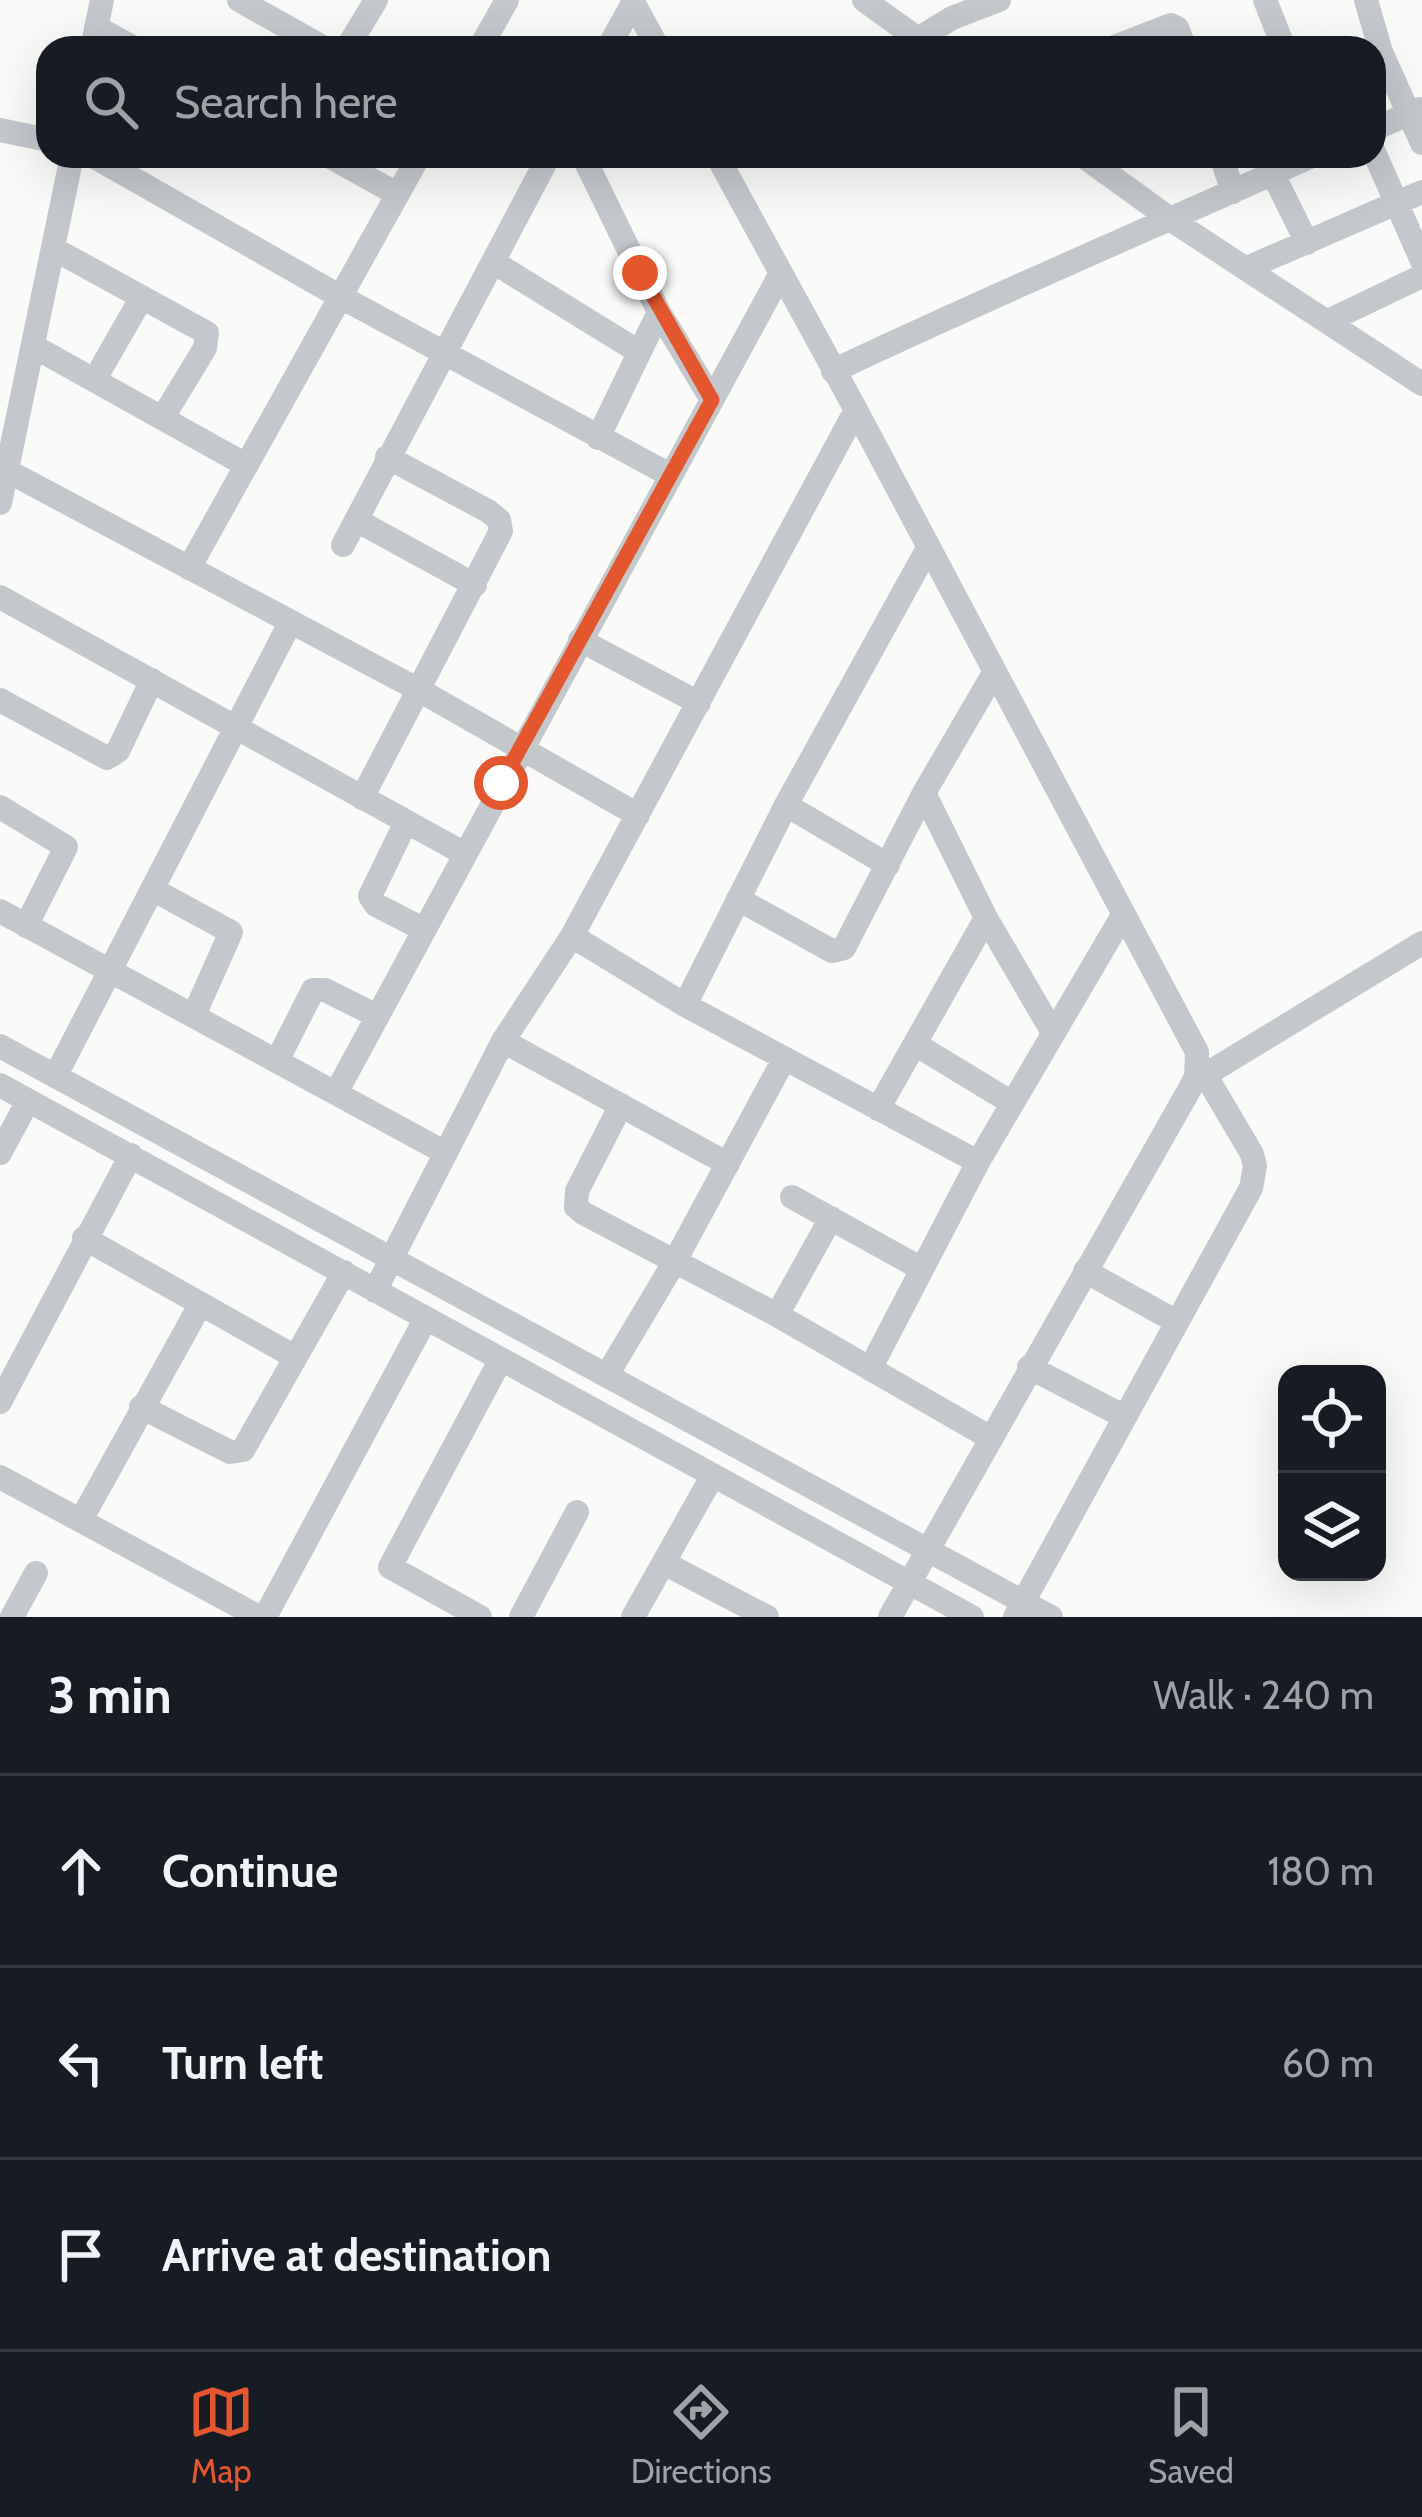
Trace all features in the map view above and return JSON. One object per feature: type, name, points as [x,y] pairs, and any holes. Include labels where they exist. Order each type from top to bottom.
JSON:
[{"type":"street","points":[[94,36],[101,0]]},
{"type":"street","points":[[239,0],[265,7],[307,36]]},
{"type":"street","points":[[354,36],[376,0]]},
{"type":"street","points":[[487,36],[507,0]]},
{"type":"street","points":[[616,36],[636,8],[663,0]]},
{"type":"street","points":[[864,0],[915,36]]},
{"type":"street","points":[[933,36],[952,18],[999,0]]},
{"type":"street","points":[[1265,0],[1279,36]]},
{"type":"street","points":[[1366,0],[1377,36]]},
{"type":"street","points":[[636,8],[651,36]]},
{"type":"street","points":[[1143,36],[1172,25],[1180,36]]},
{"type":"street","points":[[1386,59],[1415,111],[1422,143]]},
{"type":"street","points":[[1386,124],[1415,111]]},
{"type":"street","points":[[0,130],[36,138]]},
{"type":"street","points":[[0,503],[3,468],[70,168]]},
{"type":"street","points":[[113,168],[670,475]]},
{"type":"street","points":[[350,168],[397,194]]},
{"type":"street","points":[[189,568],[412,168]]},
{"type":"street","points":[[343,544],[543,168]]},
{"type":"street","points":[[589,168],[659,312],[712,400]]},
{"type":"street","points":[[724,168],[1197,1052],[1202,1070],[1252,1154],[1254,1176],[1019,1610]]},
{"type":"street","points":[[1100,168],[1422,384]]},
{"type":"street","points":[[1225,168],[1233,192]]},
{"type":"street","points":[[833,371],[1284,168]]},
{"type":"street","points":[[1381,168],[1422,261]]},
{"type":"street","points":[[1273,173],[1306,243]]},
{"type":"street","points":[[1247,268],[1422,192]]},
{"type":"street","points":[[54,249],[207,333],[206,348],[163,418]]},
{"type":"street","points":[[495,262],[639,352]]},
{"type":"street","points":[[337,1091],[781,273]]},
{"type":"street","points":[[1328,321],[1422,276]]},
{"type":"street","points":[[94,379],[142,297]]},
{"type":"street","points":[[598,438],[659,312]]},
{"type":"street","points":[[32,346],[246,465]]},
{"type":"street","points":[[375,1291],[503,1041],[572,936],[856,410]]},
{"type":"street","points":[[362,798],[501,531],[499,520],[488,511],[387,457]]},
{"type":"street","points":[[3,468],[419,690],[638,815]]},
{"type":"street","points":[[356,520],[475,585]]},
{"type":"street","points":[[685,1005],[786,806],[928,548]]},
{"type":"street","points":[[0,596],[464,854]]},
{"type":"street","points":[[56,1075],[290,623]]},
{"type":"street","points":[[580,640],[699,704]]},
{"type":"street","points":[[738,899],[832,951],[849,942],[924,794],[994,673]]},
{"type":"street","points":[[0,700],[107,758],[118,751],[152,680]]},
{"type":"street","points":[[924,794],[986,918],[1052,1030]]},
{"type":"street","points":[[786,806],[888,865]]},
{"type":"street","points":[[0,807],[66,847],[26,926]]},
{"type":"street","points":[[406,822],[370,896],[376,905],[423,929]]},
{"type":"street","points":[[152,889],[231,932],[194,1015]]},
{"type":"street","points":[[0,911],[444,1152]]},
{"type":"street","points":[[870,1369],[978,1162],[1123,915]]},
{"type":"street","points":[[878,1109],[986,918]]},
{"type":"street","points":[[572,936],[685,1005],[978,1162]]},
{"type":"street","points":[[890,1617],[1202,1070],[1422,943]]},
{"type":"street","points":[[277,1061],[313,990],[326,990],[375,1015]]},
{"type":"street","points":[[503,1041],[728,1164]]},
{"type":"street","points":[[915,1045],[1012,1103]]},
{"type":"street","points":[[0,1046],[929,1548],[1019,1610],[1051,1617]]},
{"type":"street","points":[[607,1376],[675,1262],[784,1059]]},
{"type":"street","points":[[0,1085],[972,1617]]},
{"type":"street","points":[[0,1153],[28,1101]]},
{"type":"street","points":[[621,1105],[577,1191],[576,1207],[989,1437]]},
{"type":"street","points":[[3,1389],[131,1155]]},
{"type":"street","points":[[792,1197],[922,1268]]},
{"type":"street","points":[[777,1316],[831,1218]]},
{"type":"street","points":[[84,1238],[295,1357]]},
{"type":"street","points":[[1084,1271],[1177,1322]]},
{"type":"street","points":[[141,1407],[237,1454],[344,1273]]},
{"type":"street","points":[[81,1520],[200,1305]]},
{"type":"street","points":[[0,1477],[262,1617],[426,1318]]},
{"type":"street","points":[[480,1617],[390,1567],[501,1359]]},
{"type":"street","points":[[1029,1367],[1125,1417]]},
{"type":"street","points":[[633,1617],[713,1475]]},
{"type":"street","points":[[521,1617],[578,1512]]},
{"type":"street","points":[[664,1563],[767,1617]]},
{"type":"street","points":[[13,1617],[36,1573]]},
{"type":"route","points":[[501,783],[712,400],[640,273]]}]
